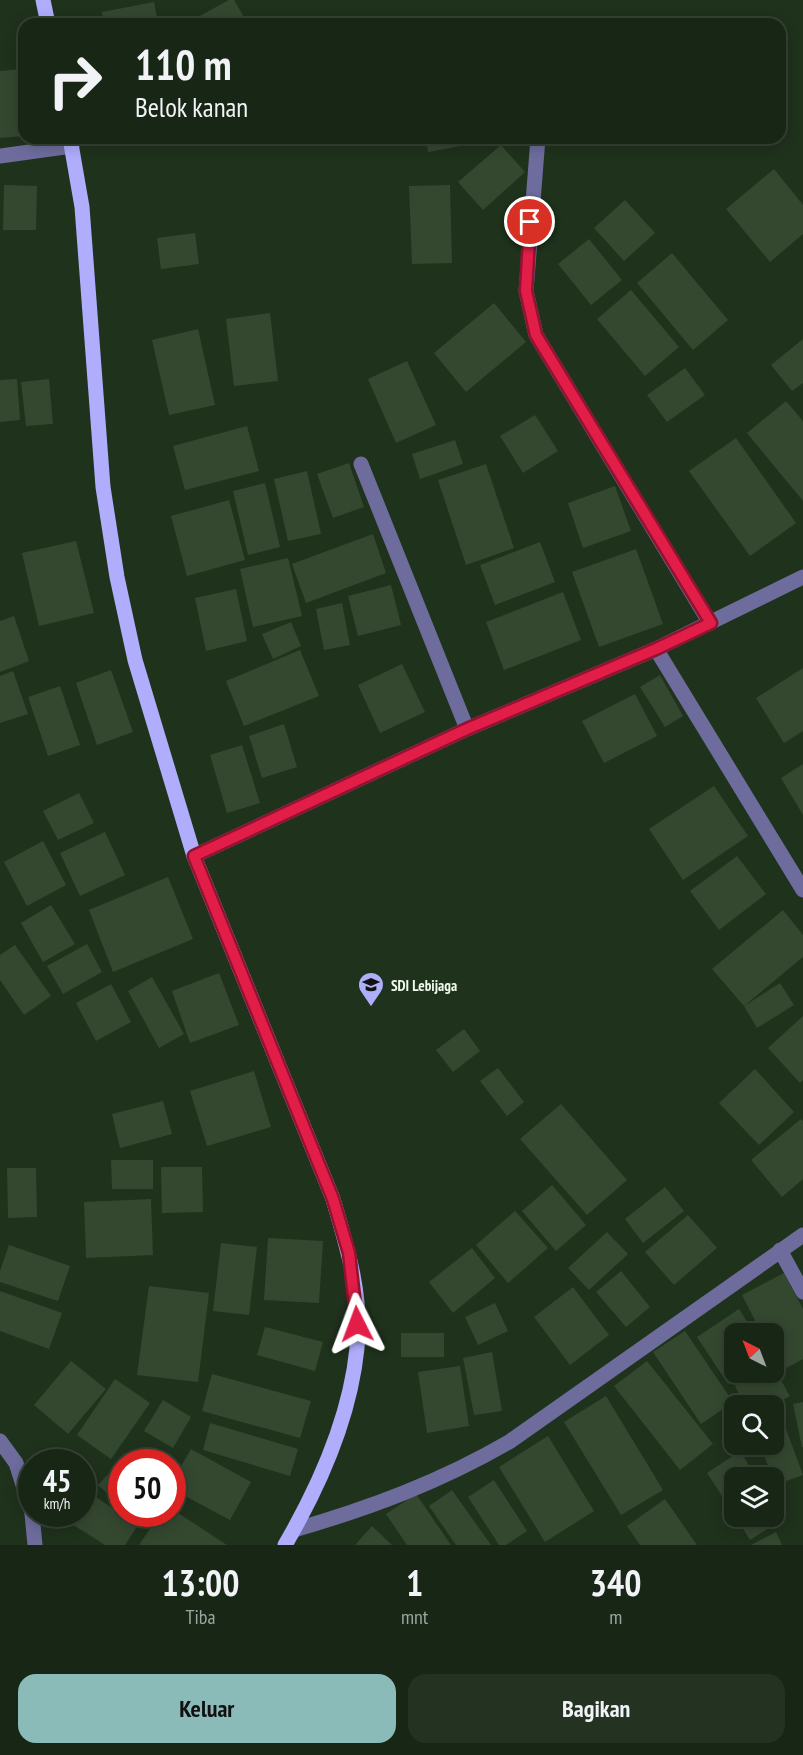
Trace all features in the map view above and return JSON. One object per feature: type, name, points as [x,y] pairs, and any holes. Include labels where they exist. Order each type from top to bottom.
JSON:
[{"type":"main road","points":[[43,0],[47,18]]},
{"type":"main road","points":[[71,144],[82,207],[103,487],[117,577],[138,670],[194,856],[333,1199],[349,1253],[356,1301],[357,1347],[335,1440],[314,1495],[285,1545]]},
{"type":"street","points":[[0,156],[61,144]]},
{"type":"street","points":[[538,144],[526,291],[536,335],[711,623]]},
{"type":"street","points":[[361,464],[467,729]]},
{"type":"street","points":[[194,856],[467,729],[656,649],[803,578]]},
{"type":"street","points":[[656,649],[803,890]]},
{"type":"street","points":[[294,1530],[398,1497],[470,1465],[508,1442],[803,1235]]},
{"type":"street","points":[[780,1250],[803,1292]]},
{"type":"street","points":[[0,1441],[18,1469]]},
{"type":"street","points":[[33,1527],[35,1545]]},
{"type":"building","points":[[229,0],[234,0],[244,18],[196,18]]},
{"type":"building","points":[[154,2],[157,18],[103,18],[102,12]]},
{"type":"building","points":[[18,70],[18,136],[0,138],[0,71]]},
{"type":"building","points":[[427,144],[460,144],[460,146],[428,152]]},
{"type":"building","points":[[501,145],[525,172],[483,210],[458,182]]},
{"type":"building","points":[[774,169],[803,205],[803,234],[770,262],[726,209]]},
{"type":"building","points":[[4,185],[37,186],[36,230],[3,230]]},
{"type":"building","points":[[450,185],[452,263],[412,264],[409,186]]},
{"type":"building","points":[[625,200],[655,233],[624,261],[594,228]]},
{"type":"building","points":[[195,233],[199,264],[161,269],[157,238]]},
{"type":"building","points":[[589,239],[622,280],[591,305],[558,264]]},
{"type":"building","points":[[672,253],[728,320],[693,350],[637,283]]},
{"type":"building","points":[[631,290],[679,347],[645,376],[597,319]]},
{"type":"building","points":[[494,303],[526,342],[466,392],[434,353]]},
{"type":"building","points":[[270,313],[278,381],[234,386],[226,319]]},
{"type":"building","points":[[198,329],[215,405],[169,415],[152,340]]},
{"type":"building","points":[[803,339],[803,383],[792,391],[771,365]]},
{"type":"building","points":[[407,361],[436,425],[396,443],[368,379]]},
{"type":"building","points":[[685,368],[705,395],[667,422],[647,395]]},
{"type":"building","points":[[17,379],[20,420],[0,422],[0,380]]},
{"type":"building","points":[[49,379],[53,424],[26,426],[21,382]]},
{"type":"building","points":[[786,401],[803,421],[803,501],[747,433]]},
{"type":"building","points":[[535,415],[558,451],[523,473],[500,436]]},
{"type":"building","points":[[247,426],[259,471],[185,490],[173,446]]},
{"type":"building","points":[[736,438],[796,523],[750,556],[689,471]]},
{"type":"building","points":[[455,440],[463,464],[420,479],[412,454]]},
{"type":"building","points":[[349,463],[364,507],[333,518],[317,474]]},
{"type":"building","points":[[486,464],[514,548],[466,565],[438,480]]},
{"type":"building","points":[[307,471],[321,534],[288,541],[274,479]]},
{"type":"building","points":[[265,483],[280,547],[248,555],[233,491]]},
{"type":"building","points":[[615,486],[631,531],[583,548],[568,503]]},
{"type":"building","points":[[229,500],[245,560],[187,576],[171,516]]},
{"type":"building","points":[[373,534],[386,573],[306,603],[292,564]]},
{"type":"building","points":[[76,541],[94,613],[39,626],[22,553]]},
{"type":"building","points":[[540,542],[555,582],[495,605],[480,565]]},
{"type":"building","points":[[636,549],[663,624],[599,647],[572,572]]},
{"type":"building","points":[[288,558],[302,616],[253,627],[240,569]]},
{"type":"building","points":[[391,585],[401,625],[358,636],[348,596]]},
{"type":"building","points":[[236,589],[247,641],[206,651],[195,598]]},
{"type":"building","points":[[563,592],[581,640],[504,670],[486,622]]},
{"type":"building","points":[[342,603],[350,645],[324,650],[316,609]]},
{"type":"building","points":[[14,616],[29,661],[0,672],[0,621]]},
{"type":"building","points":[[291,622],[301,646],[273,659],[262,634]]},
{"type":"building","points":[[300,650],[319,696],[244,726],[226,681]]},
{"type":"building","points":[[402,664],[425,712],[380,733],[358,685]]},
{"type":"building","points":[[803,668],[803,731],[784,743],[756,698]]},
{"type":"building","points":[[111,670],[133,732],[97,745],[76,683]]},
{"type":"building","points":[[13,671],[28,714],[0,723],[0,676]]},
{"type":"building","points":[[660,675],[683,716],[665,727],[640,687]]},
{"type":"building","points":[[60,686],[80,745],[48,756],[28,697]]},
{"type":"building","points":[[635,694],[657,736],[604,763],[582,721]]},
{"type":"building","points":[[284,724],[297,767],[262,778],[249,736]]},
{"type":"building","points":[[242,745],[260,803],[227,813],[210,755]]},
{"type":"building","points":[[803,764],[803,815],[781,778]]},
{"type":"building","points":[[714,786],[748,836],[683,880],[649,829]]},
{"type":"building","points":[[79,793],[94,823],[58,840],[43,811]]},
{"type":"building","points":[[105,832],[125,875],[80,896],[60,853]]},
{"type":"building","points":[[43,841],[66,885],[27,906],[4,862]]},
{"type":"building","points":[[737,856],[766,894],[719,930],[690,891]]},
{"type":"building","points":[[168,877],[193,939],[113,972],[89,910]]},
{"type":"building","points":[[51,905],[75,944],[43,962],[21,923]]},
{"type":"building","points":[[783,910],[803,935],[803,957],[744,1006],[712,969]]},
{"type":"building","points":[[87,944],[102,972],[63,994],[47,966]]},
{"type":"building","points":[[15,945],[51,996],[24,1015],[0,980],[0,955]]},
{"type":"building","points":[[219,973],[239,1025],[190,1043],[172,991]]},
{"type":"building","points":[[152,977],[184,1034],[159,1048],[128,991]]},
{"type":"building","points":[[780,983],[794,1005],[757,1028],[744,1006]]},
{"type":"building","points":[[111,984],[131,1022],[96,1041],[76,1003]]},
{"type":"building","points":[[803,1016],[803,1080],[800,1083],[768,1048]]},
{"type":"building","points":[[464,1029],[480,1051],[453,1072],[436,1050]]},
{"type":"building","points":[[498,1068],[524,1102],[507,1116],[480,1081]]},
{"type":"building","points":[[755,1069],[794,1112],[759,1145],[719,1103]]},
{"type":"building","points":[[254,1071],[271,1127],[207,1146],[190,1091]]},
{"type":"building","points":[[163,1101],[172,1134],[120,1148],[112,1114]]},
{"type":"building","points":[[561,1104],[627,1180],[587,1215],[520,1139]]},
{"type":"building","points":[[801,1119],[803,1121],[803,1179],[782,1197],[751,1160]]},
{"type":"building","points":[[111,1160],[153,1160],[153,1189],[112,1189]]},
{"type":"building","points":[[161,1167],[202,1167],[203,1212],[162,1213]]},
{"type":"building","points":[[7,1168],[36,1168],[37,1217],[8,1218]]},
{"type":"building","points":[[552,1185],[586,1225],[556,1251],[522,1211]]},
{"type":"building","points":[[665,1187],[684,1211],[643,1243],[625,1219]]},
{"type":"building","points":[[151,1199],[153,1255],[86,1258],[84,1202]]},
{"type":"building","points":[[515,1211],[548,1248],[508,1283],[476,1245]]},
{"type":"building","points":[[688,1215],[717,1248],[674,1285],[645,1252]]},
{"type":"building","points":[[607,1232],[628,1254],[589,1290],[568,1268]]},
{"type":"building","points":[[268,1238],[323,1241],[319,1303],[264,1300]]},
{"type":"building","points":[[221,1243],[257,1247],[249,1315],[213,1311]]},
{"type":"building","points":[[9,1245],[70,1266],[58,1301],[0,1282],[0,1271]]},
{"type":"building","points":[[472,1248],[495,1278],[453,1313],[429,1282]]},
{"type":"building","points":[[621,1271],[650,1307],[626,1327],[596,1292]]},
{"type":"building","points":[[784,1273],[803,1309],[803,1359],[784,1369],[784,1323],[756,1323],[742,1295]]},
{"type":"building","points":[[149,1286],[209,1293],[198,1382],[137,1375]]},
{"type":"building","points":[[573,1287],[609,1335],[570,1365],[534,1317]]},
{"type":"building","points":[[0,1291],[62,1313],[49,1349],[0,1331]]},
{"type":"building","points":[[495,1303],[508,1331],[478,1345],[465,1317]]},
{"type":"building","points":[[739,1309],[748,1323],[724,1323],[724,1378],[697,1337]]},
{"type":"building","points":[[265,1327],[323,1342],[315,1371],[257,1355]]},
{"type":"building","points":[[685,1331],[728,1395],[724,1395],[724,1408],[701,1424],[653,1352]]},
{"type":"building","points":[[401,1333],[444,1333],[444,1357],[401,1357]]},
{"type":"building","points":[[492,1352],[502,1411],[474,1415],[463,1358]]},
{"type":"building","points":[[71,1361],[106,1389],[68,1434],[34,1405]]},
{"type":"building","points":[[647,1361],[713,1444],[680,1470],[614,1386]]},
{"type":"building","points":[[460,1366],[469,1426],[427,1433],[418,1372]]},
{"type":"building","points":[[212,1374],[311,1401],[300,1438],[202,1411]]},
{"type":"building","points":[[115,1379],[150,1403],[118,1449],[108,1449],[108,1457],[77,1435]]},
{"type":"building","points":[[740,1383],[783,1383],[790,1396],[784,1399],[784,1395],[740,1395],[735,1386]]},
{"type":"building","points":[[606,1396],[663,1490],[621,1515],[564,1422]]},
{"type":"building","points":[[163,1400],[191,1417],[173,1448],[144,1431]]},
{"type":"building","points":[[803,1402],[803,1447],[802,1447],[793,1404]]},
{"type":"building","points":[[210,1423],[298,1449],[290,1476],[203,1450]]},
{"type":"building","points":[[784,1426],[803,1475],[784,1482],[784,1467],[768,1467],[764,1455],[784,1455]]},
{"type":"building","points":[[548,1436],[594,1511],[545,1542],[499,1467]]},
{"type":"building","points":[[191,1449],[251,1482],[230,1520],[186,1496],[186,1458]]},
{"type":"building","points":[[734,1455],[743,1455],[750,1467],[724,1467],[724,1499],[707,1473]]},
{"type":"building","points":[[108,1474],[108,1494],[98,1485]]},
{"type":"building","points":[[494,1480],[527,1531],[506,1545],[499,1545],[468,1497]]},
{"type":"building","points":[[452,1490],[491,1545],[456,1545],[429,1506]]},
{"type":"building","points":[[416,1494],[451,1545],[407,1545],[386,1514]]},
{"type":"building","points":[[96,1497],[108,1505],[108,1527],[137,1527],[125,1545],[105,1545],[77,1527],[96,1527]]},
{"type":"building","points":[[665,1499],[697,1545],[640,1545],[627,1526]]},
{"type":"building","points":[[186,1518],[227,1545],[139,1545],[151,1527],[186,1527]]},
{"type":"building","points":[[372,1526],[392,1545],[355,1545]]},
{"type":"building","points":[[742,1527],[770,1527],[750,1540]]},
{"type":"building","points":[[776,1532],[782,1545],[751,1545]]},
{"type":"place","name":"SDI Lebijaga","points":[[371,1008]]},
{"type":"route","points":[[357,1324],[349,1253],[333,1199],[194,856],[467,729],[656,649],[711,623],[536,335],[526,291],[530,222]]}]
